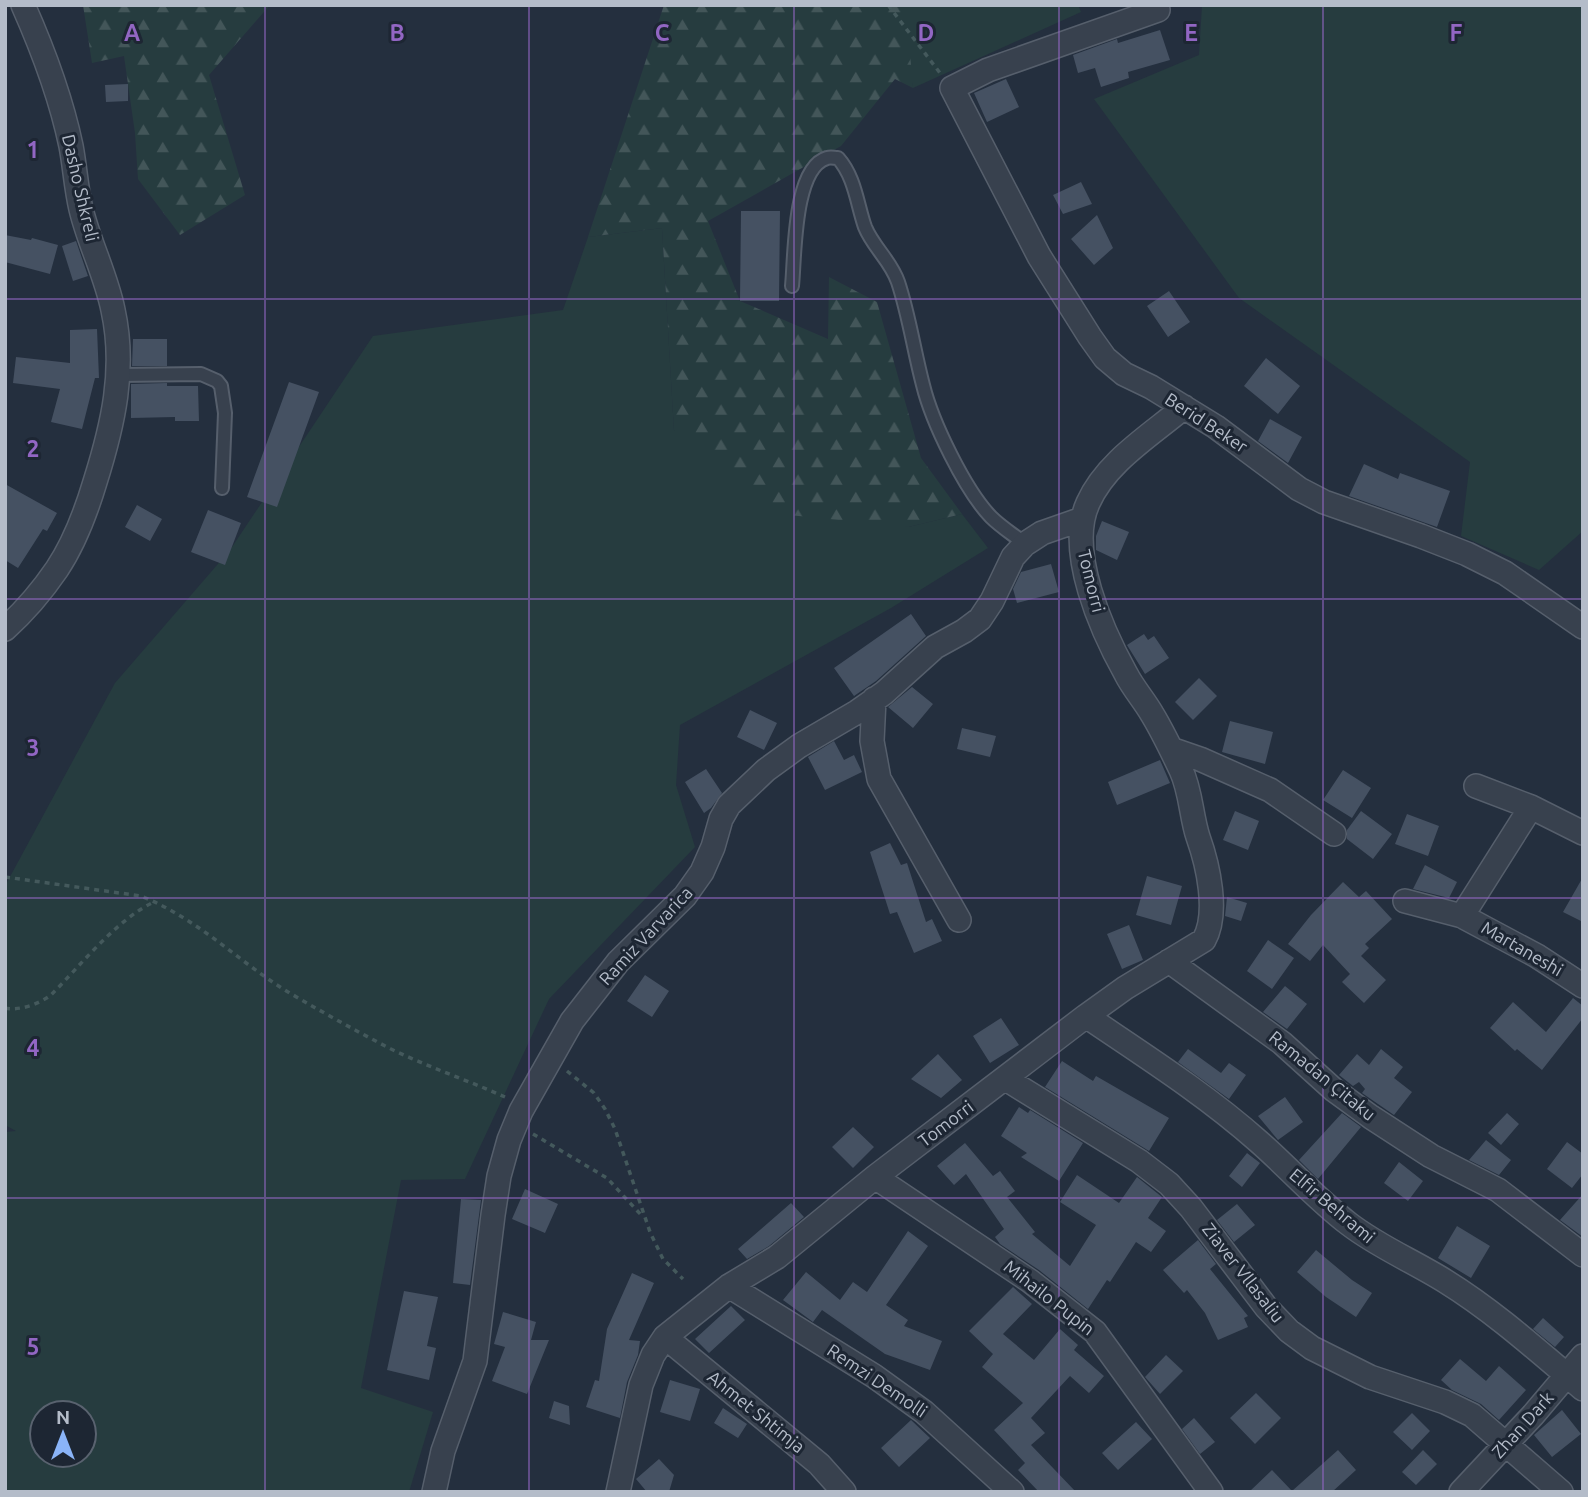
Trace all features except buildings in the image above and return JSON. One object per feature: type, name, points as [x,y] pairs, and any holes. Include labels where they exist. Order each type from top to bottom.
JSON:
[{"type":"street","name":"Dasho Shkreli","points":[[5,629],[25,610],[52,576],[79,529],[107,440],[119,375],[118,337],[113,308],[81,211],[70,145],[58,97],[23,5]]},
{"type":"street","points":[[952,88],[988,70],[1158,10]]},
{"type":"street","name":"Berid Beker","points":[[952,88],[1039,256],[1105,358],[1124,374],[1184,407],[1248,449],[1299,489],[1324,502],[1467,554],[1505,573],[1583,627]]},
{"type":"street","points":[[1024,544],[1042,533],[1082,519],[1096,488],[1116,465],[1184,407]]},
{"type":"street","name":"Tomorri","points":[[618,1492],[641,1385],[653,1355],[665,1337],[729,1286],[777,1257],[875,1177],[1086,1016],[1204,940],[1210,929],[1206,860],[1183,775],[1151,713],[1127,677],[1106,633],[1085,568],[1081,542],[1082,519]]},
{"type":"street","name":"Ramiz Varvarica","points":[[434,1492],[443,1451],[475,1361],[497,1189],[509,1140],[520,1114],[572,1021],[618,962],[685,896],[702,872],[721,819],[729,805],[766,770],[874,699],[935,648],[980,618],[992,601],[1013,556],[1024,544]]},
{"type":"street","points":[[874,699],[872,741],[879,779],[960,920]]},
{"type":"street","points":[[1171,749],[1270,790],[1334,834]]},
{"type":"street","points":[[1476,786],[1531,807],[1583,833]]},
{"type":"street","name":"Martaneshi","points":[[1531,807],[1462,916],[1499,933],[1583,986]]},
{"type":"street","points":[[1405,901],[1462,916]]},
{"type":"street","name":"Ramadan Çitaku","points":[[1169,961],[1282,1043],[1334,1090],[1371,1118],[1432,1156],[1497,1190],[1583,1255]]},
{"type":"street","name":"Elfir Behrami","points":[[1086,1016],[1187,1084],[1220,1110],[1348,1223],[1377,1244],[1442,1279],[1478,1303],[1520,1334],[1574,1382]]},
{"type":"street","name":"Ziaver Vllasaliu","points":[[1006,1079],[1139,1161],[1169,1184],[1191,1208],[1266,1307],[1289,1331],[1312,1348],[1370,1377],[1446,1402],[1472,1415],[1561,1492]]},
{"type":"street","name":"Mihailo Pupin","points":[[875,1177],[1030,1281],[1095,1332],[1211,1492]]},
{"type":"street","name":"Remzi Demolli","points":[[729,1286],[874,1376],[925,1412],[1012,1492]]},
{"type":"street","name":"Ahmet Shtimja","points":[[665,1337],[819,1464],[844,1492]]},
{"type":"street","name":"Zhan Dark","points":[[1461,1492],[1506,1445],[1574,1382],[1583,1356]]},
{"type":"lane","points":[[792,286],[804,185],[813,168],[827,158],[838,159],[847,169],[866,229],[898,282],[924,389],[946,442],[974,495],[992,518],[1024,544]]},
{"type":"lane","points":[[119,375],[201,374],[217,381],[221,386],[225,413],[222,488]]},
{"type":"path","points":[[888,5],[952,88]]},
{"type":"path","points":[[5,877],[141,896],[190,920],[286,990],[323,1012],[520,1114],[607,1178],[646,1221]]},
{"type":"path","points":[[5,1008],[13,1010],[42,1002],[140,908],[154,902]]},
{"type":"path","points":[[551,1059],[594,1093],[605,1109],[615,1129],[646,1221],[663,1259],[683,1279]]},
{"type":"green space","points":[[83,5],[270,5],[209,75],[245,195],[180,235],[138,179],[135,133],[124,56],[92,63]]},
{"type":"green space","points":[[664,5],[902,5],[908,31],[913,88],[895,79],[841,146],[708,221],[740,301],[828,339],[829,277],[877,302],[921,458],[962,514],[908,527],[779,514],[674,430],[662,228],[588,237]]},
{"type":"green space","points":[[899,5],[1078,5],[1081,12],[913,88]]},
{"type":"green space","points":[[1202,5],[1583,5],[1583,531],[1539,570],[1461,536],[1470,462],[1239,298],[1094,99],[1199,55]]},
{"type":"green space","points":[[662,228],[674,430],[908,527],[962,514],[988,548],[891,608],[680,725],[676,785],[695,847],[549,999],[465,1179],[401,1180],[361,1388],[433,1412],[409,1492],[5,1492],[5,1132],[16,1131],[5,1125],[5,886],[115,683],[230,550],[373,336],[563,310],[588,237]]}]
